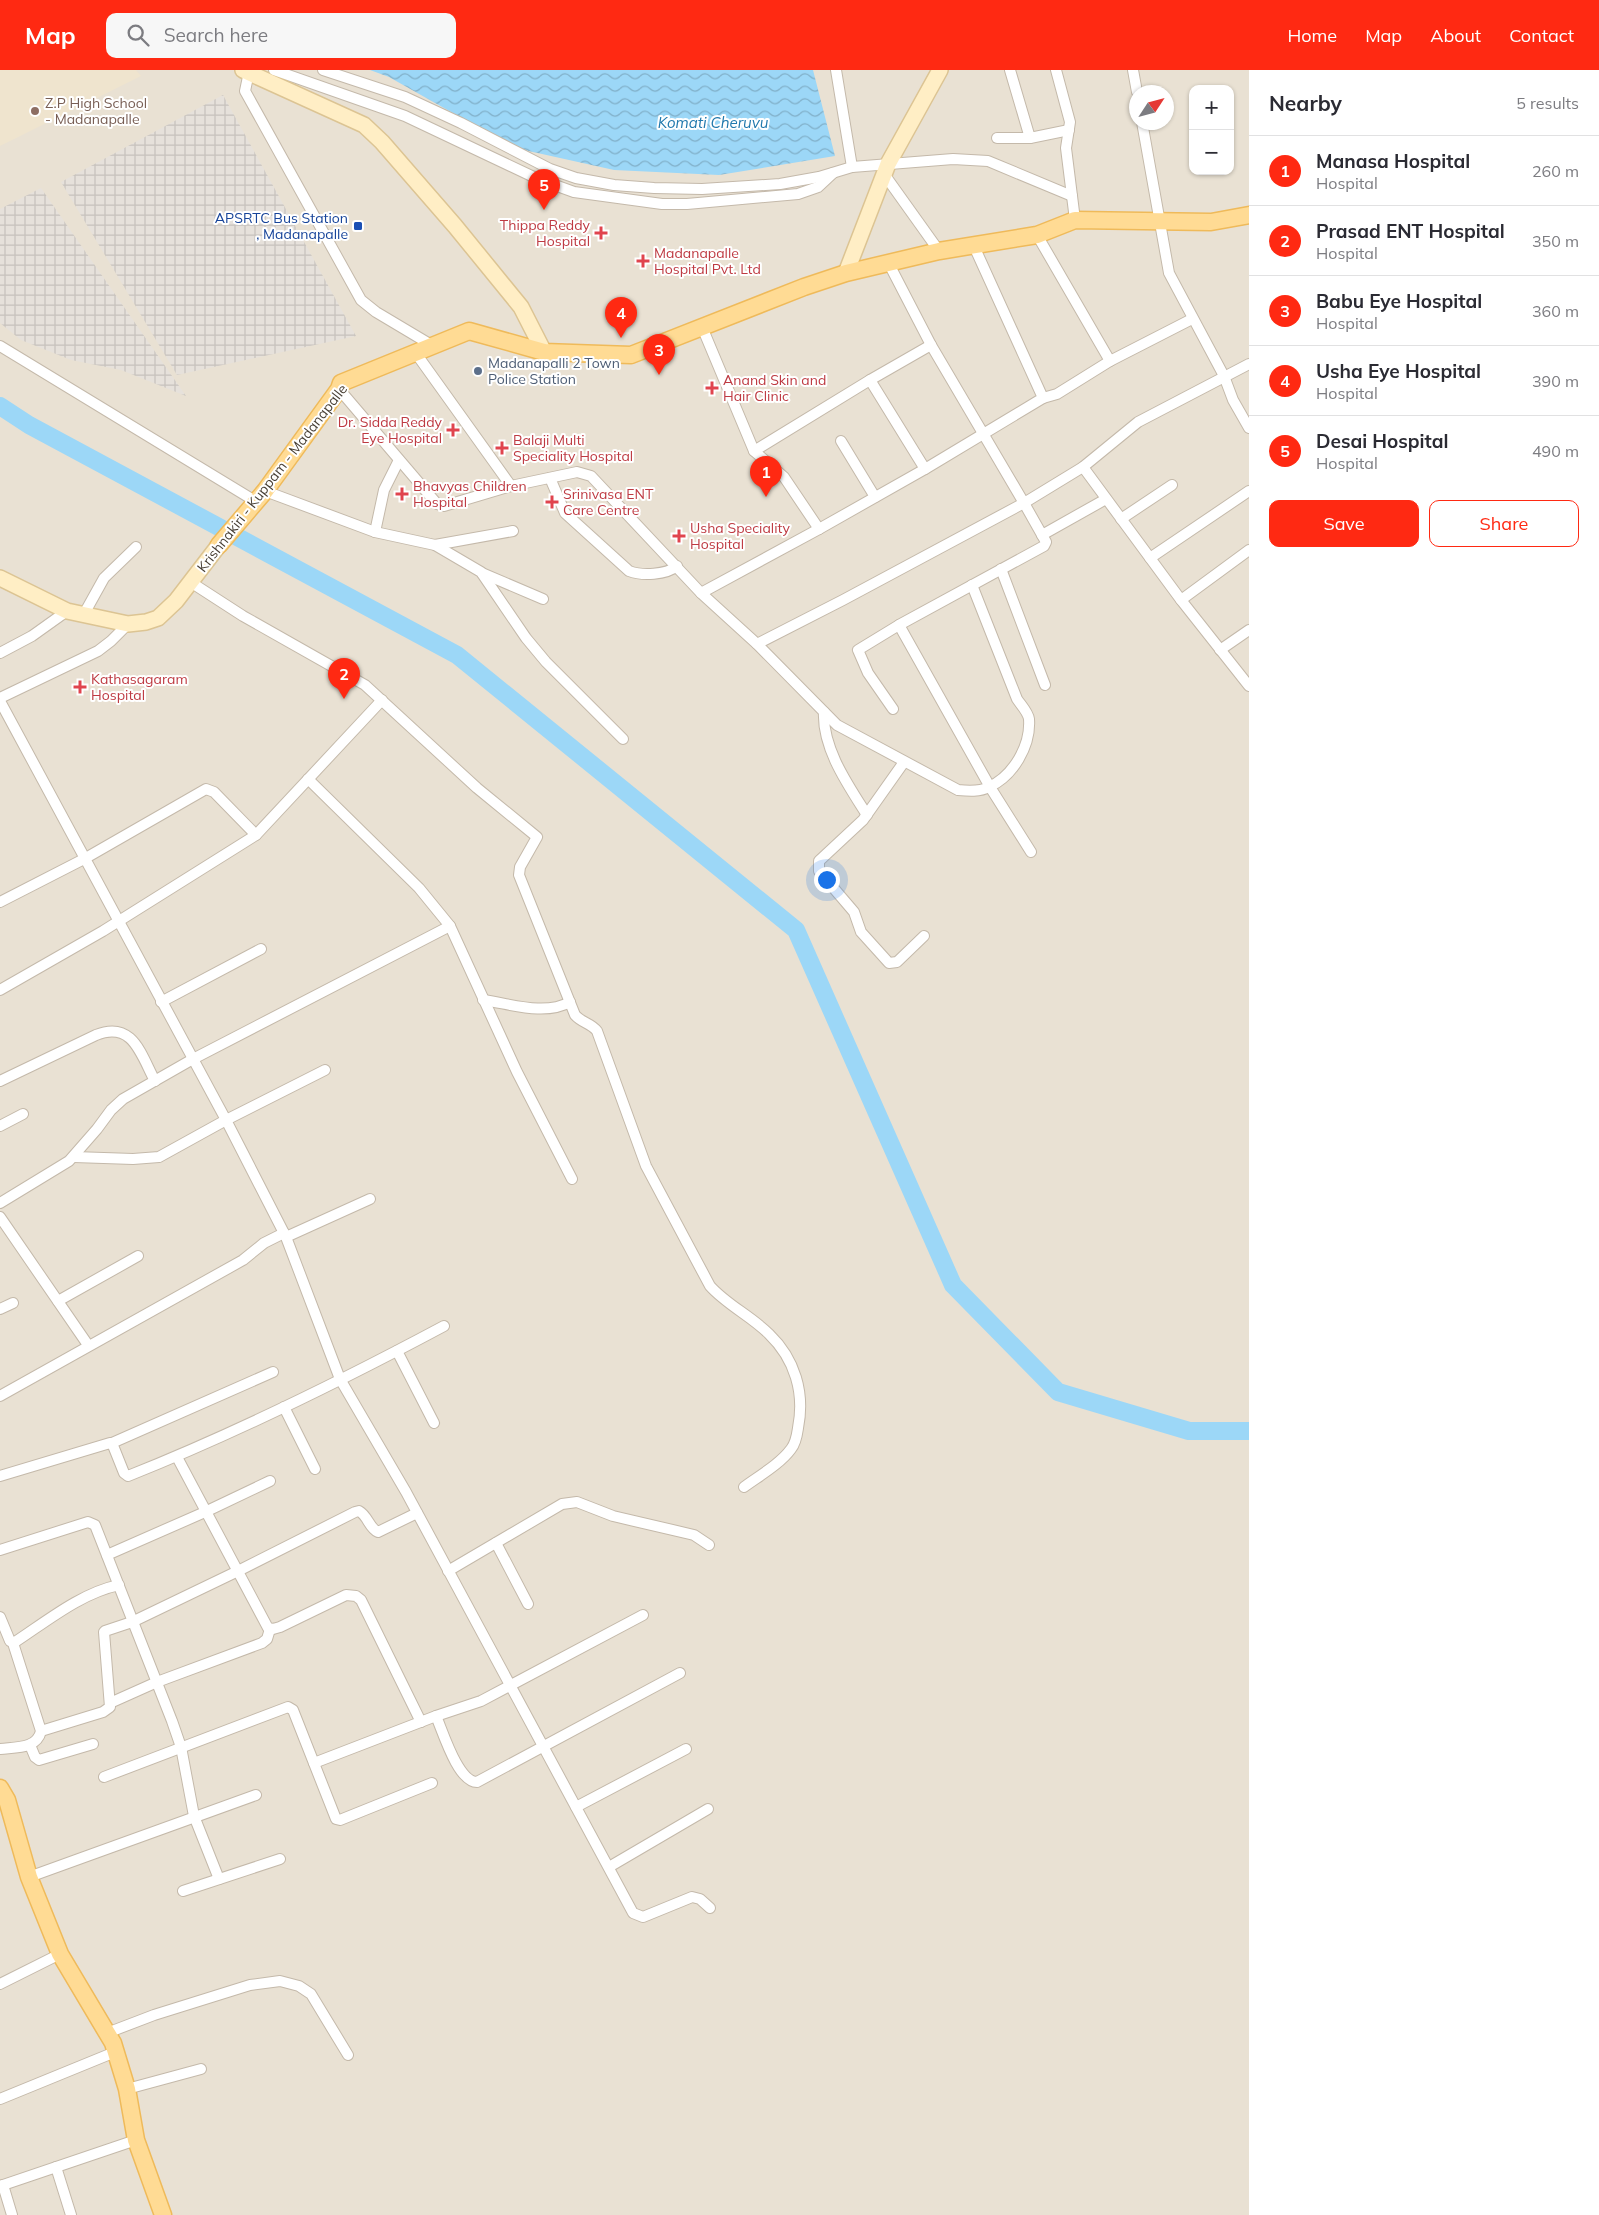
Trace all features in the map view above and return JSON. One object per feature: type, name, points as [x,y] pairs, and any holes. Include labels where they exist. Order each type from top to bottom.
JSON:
[{"type":"main road","points":[[1075,220],[1211,222],[1249,214]]},
{"type":"main road","name":"Krishnakiri - Kuppam - Madanapalle","points":[[219,545],[258,499],[339,389],[341,383],[354,376],[469,331],[544,352],[631,355],[788,293],[846,273],[973,244],[1037,235],[1075,220]]},
{"type":"main road","points":[[0,1788],[7,1800],[29,1877],[60,1954],[107,2033],[115,2052],[127,2089],[136,2140],[163,2215]]},
{"type":"street","points":[[274,70],[405,116],[538,179],[574,192],[662,204],[687,204],[798,194],[818,187],[833,173]]},
{"type":"street","points":[[323,70],[405,97],[461,122],[550,168],[576,178],[614,185],[702,189],[780,184],[852,167],[886,169],[953,159],[988,161],[1072,196]]},
{"type":"street","points":[[836,70],[852,167]]},
{"type":"street","points":[[846,273],[886,169],[940,70]]},
{"type":"street","points":[[1056,70],[1070,122],[1066,148],[1075,220]]},
{"type":"street","points":[[1133,70],[1136,85]]},
{"type":"street","points":[[433,346],[376,312],[361,300],[245,91],[246,71],[364,125],[382,142],[521,307],[544,352]]},
{"type":"street","points":[[1014,71],[1030,138]]},
{"type":"street","points":[[997,138],[1030,138],[1069,130]]},
{"type":"street","points":[[1144,130],[1161,222],[1168,273],[1224,376],[1233,400],[1249,428]]},
{"type":"street","points":[[886,169],[938,251]]},
{"type":"street","points":[[1037,235],[1110,361]]},
{"type":"street","points":[[973,244],[1043,398]]},
{"type":"street","points":[[889,264],[931,345],[1046,542],[1044,546],[899,625],[858,650],[868,673],[893,709]]},
{"type":"street","points":[[702,593],[875,498],[1043,398],[1057,394],[1110,361],[1192,319]]},
{"type":"street","points":[[702,327],[754,451],[784,477],[819,529]]},
{"type":"street","points":[[754,451],[931,345]]},
{"type":"street","points":[[0,346],[258,499],[375,532],[435,545],[481,572],[543,599]]},
{"type":"street","points":[[415,352],[511,486]]},
{"type":"street","points":[[757,644],[1024,503],[1083,467],[1138,422],[1249,364]]},
{"type":"street","points":[[870,380],[925,469]]},
{"type":"street","points":[[339,389],[433,501],[444,506],[511,486],[577,472],[591,476],[702,593],[757,644],[837,725],[958,790],[972,792],[990,787],[1018,762],[1025,746],[1029,720],[1017,699],[972,585]]},
{"type":"street","points":[[841,441],[875,498]]},
{"type":"street","points":[[375,532],[384,490],[398,460]]},
{"type":"street","points":[[1083,467],[1181,600],[1249,686]]},
{"type":"street","points":[[550,478],[565,514],[629,571],[640,574],[665,572],[676,566]]},
{"type":"street","points":[[1121,519],[1172,485]]},
{"type":"street","points":[[1150,558],[1249,491]]},
{"type":"street","points":[[1042,535],[1106,499]]},
{"type":"street","points":[[435,545],[513,531]]},
{"type":"street","name":"Krishnakiri - Kuppam - Madanapalle","points":[[0,578],[67,611],[128,624],[146,622],[158,618],[176,601],[192,583],[219,545]]},
{"type":"street","points":[[84,614],[104,578],[136,547]]},
{"type":"street","points":[[1181,600],[1249,550]]},
{"type":"street","points":[[1001,569],[1045,685]]},
{"type":"street","points":[[481,572],[526,638],[546,662],[623,739]]},
{"type":"street","points":[[192,583],[242,616],[365,685],[477,788],[537,837],[520,867],[519,875],[570,1002],[580,1021],[594,1027],[597,1031],[646,1166],[710,1286],[769,1334],[792,1366],[798,1381],[801,1397],[800,1417],[792,1448],[744,1487]]},
{"type":"street","points":[[0,653],[32,636],[67,611]]},
{"type":"street","points":[[128,624],[98,651],[0,700],[161,1002],[194,1059],[285,1235],[340,1379],[417,1513],[633,1913],[638,1917],[643,1917],[692,1897],[700,1899],[710,1908]]},
{"type":"street","points":[[899,625],[990,787],[1031,852]]},
{"type":"street","points":[[1220,650],[1249,630]]},
{"type":"street","points":[[0,990],[118,922],[256,835],[382,700]]},
{"type":"street","points":[[824,712],[824,730],[831,748],[848,785],[867,815]]},
{"type":"street","points":[[904,762],[867,815],[819,861],[819,871],[854,912],[861,932],[889,963],[896,962],[924,936]]},
{"type":"street","points":[[308,779],[418,888],[450,926],[483,1000],[572,1179]]},
{"type":"street","points":[[0,902],[84,859],[206,789],[214,792],[256,835]]},
{"type":"street","points":[[0,1203],[74,1157],[110,1110],[123,1100],[194,1059],[450,926]]},
{"type":"street","points":[[161,1002],[261,949]]},
{"type":"street","points":[[483,1000],[548,1010],[562,1007],[570,1002]]},
{"type":"street","points":[[0,1081],[105,1031],[116,1031],[126,1034],[135,1042],[155,1081]]},
{"type":"street","points":[[74,1157],[95,1159],[153,1158],[325,1070]]},
{"type":"street","points":[[0,1126],[24,1114]]},
{"type":"street","points":[[0,1396],[88,1345],[124,1328],[243,1260],[264,1243],[370,1198]]},
{"type":"street","points":[[0,1216],[88,1345]]},
{"type":"street","points":[[58,1301],[138,1256]]},
{"type":"street","points":[[0,1309],[13,1302]]},
{"type":"street","points":[[112,1443],[124,1473],[128,1476],[177,1457],[284,1407],[444,1326]]},
{"type":"street","points":[[397,1351],[434,1423]]},
{"type":"street","points":[[0,1476],[112,1443],[273,1372]]},
{"type":"street","points":[[284,1407],[315,1469]]},
{"type":"street","points":[[110,1703],[157,1682],[262,1643],[267,1639],[270,1629],[205,1512],[177,1457]]},
{"type":"street","points":[[107,1555],[270,1481]]},
{"type":"street","points":[[448,1571],[562,1504],[569,1502],[577,1502],[613,1516],[694,1535],[709,1545]]},
{"type":"street","points":[[41,1731],[103,1712],[110,1707],[104,1632],[132,1622],[355,1512],[363,1513],[373,1529],[378,1532],[417,1513]]},
{"type":"street","points":[[0,1550],[88,1522],[95,1525],[181,1747],[194,1816],[219,1880]]},
{"type":"street","points":[[496,1543],[528,1604]]},
{"type":"street","points":[[13,1642],[87,1596],[108,1587],[119,1585]]},
{"type":"street","points":[[270,1629],[280,1627],[346,1595],[356,1596],[361,1600],[421,1722]]},
{"type":"street","points":[[314,1763],[436,1716],[468,1706],[510,1687],[643,1615]]},
{"type":"street","points":[[0,1617],[10,1641],[13,1642],[41,1731],[37,1741],[30,1745],[0,1749]]},
{"type":"street","points":[[436,1716],[460,1771],[464,1777],[472,1782],[477,1782],[680,1673]]},
{"type":"street","points":[[104,1777],[288,1707],[293,1710],[334,1817],[338,1820],[432,1783]]},
{"type":"street","points":[[30,1745],[35,1757],[39,1760],[93,1744]]},
{"type":"street","points":[[576,1807],[686,1749]]},
{"type":"street","points":[[29,1877],[256,1795]]},
{"type":"street","points":[[609,1867],[708,1809]]},
{"type":"street","points":[[183,1891],[280,1859]]},
{"type":"street","points":[[0,1984],[60,1954]]},
{"type":"street","points":[[107,2033],[154,2015],[250,1985],[280,1981],[299,1986],[311,1994],[348,2055]]},
{"type":"street","points":[[0,2099],[115,2052]]},
{"type":"street","points":[[127,2089],[201,2069]]},
{"type":"street","points":[[12,2215],[1,2186],[136,2140]]},
{"type":"street","points":[[56,2167],[71,2215]]},
{"type":"shaded area","points":[[0,70],[1249,70],[1249,2215],[0,2215]]},
{"type":"shaded area","name":"Z.P High School - Madanapalle","points":[[0,70],[136,70],[141,76],[0,146]]},
{"type":"shaded area","points":[[223,95],[356,336],[177,375],[61,182]]},
{"type":"shaded area","points":[[41,188],[186,396],[121,370],[71,360],[21,340],[0,323],[0,209]]},
{"type":"water","name":"Komati Cheruvu","points":[[370,70],[813,70],[835,156],[719,175],[614,170],[515,148],[389,77]]},
{"type":"waterway","points":[[0,406],[29,425],[457,655],[796,930],[953,1285],[1058,1392],[1189,1431],[1249,1431]]},
{"type":"place","name":"Z.P High School - Madanapalle","points":[[35,111]]},
{"type":"place","name":"Desai Hospital","points":[[544,210]]},
{"type":"place","name":"APSRTC Bus Station , Madanapalle","points":[[358,226]]},
{"type":"place","name":"Thippa Reddy Hospital","points":[[601,233]]},
{"type":"place","name":"Madanapalle Hospital Pvt. Ltd","points":[[643,261]]},
{"type":"place","name":"Usha Eye Hospital","points":[[621,338]]},
{"type":"place","name":"Madanapalli 2 Town Police Station","points":[[478,371]]},
{"type":"place","name":"Babu Eye Hospital","points":[[659,375]]},
{"type":"place","name":"Anand Skin and Hair Clinic","points":[[712,388]]},
{"type":"place","name":"Dr. Sidda Reddy Eye Hospital","points":[[453,430]]},
{"type":"place","name":"Balaji Multi Speciality Hospital","points":[[502,448]]},
{"type":"place","name":"Bhavyas Children Hospital","points":[[402,494]]},
{"type":"place","name":"Manasa Hospital","points":[[766,497]]},
{"type":"place","name":"Srinivasa ENT Care Centre","points":[[552,502]]},
{"type":"place","name":"Usha Speciality Hospital","points":[[679,536]]},
{"type":"place","name":"Kathasagaram Hospital","points":[[80,687]]},
{"type":"place","name":"Prasad ENT Hospital","points":[[344,699]]}]
